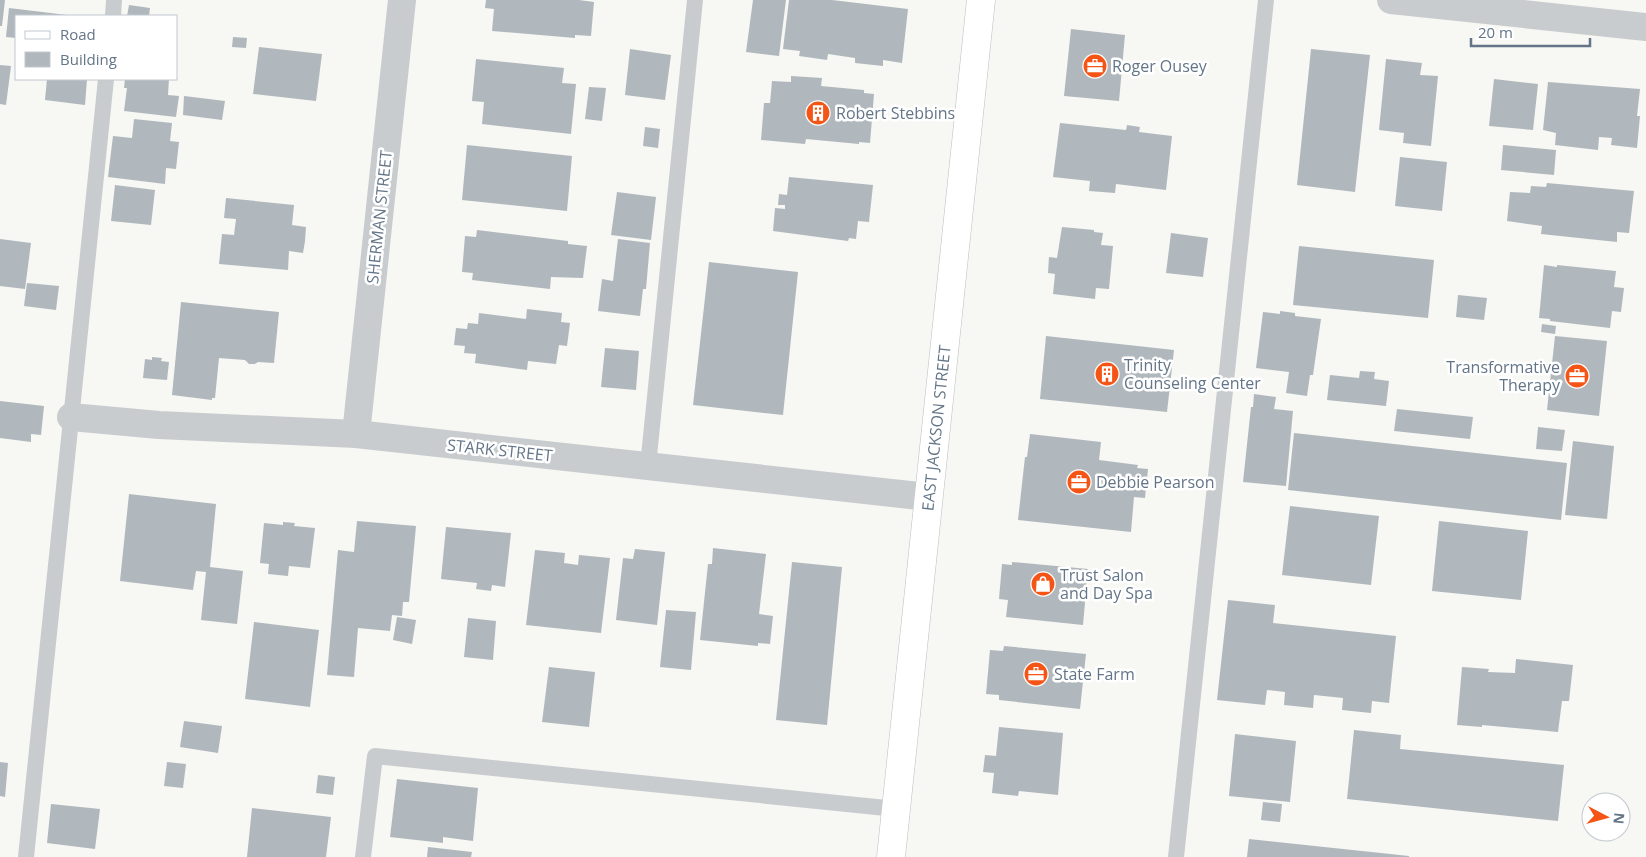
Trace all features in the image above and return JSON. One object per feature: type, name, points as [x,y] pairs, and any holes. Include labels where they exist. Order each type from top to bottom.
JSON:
[{"type":"main road","name":"EAST JACKSON STREET","points":[[891,857],[981,0]]},
{"type":"street","name":"SHERMAN STREET","points":[[356,434],[402,0]]},
{"type":"street","points":[[1391,0],[1646,27]]},
{"type":"street","name":"STARK STREET","points":[[71,416],[158,425],[356,434],[928,497]]},
{"type":"lane","points":[[113,15],[114,0]]},
{"type":"lane","points":[[648,466],[694,0]]},
{"type":"lane","points":[[1176,857],[1266,0]]},
{"type":"lane","points":[[26,857],[106,80]]},
{"type":"lane","points":[[363,857],[374,756],[896,809]]},
{"type":"building","points":[[0,0],[5,0],[2,26],[0,26]]},
{"type":"building","points":[[486,0],[579,0],[594,2],[591,36],[575,35],[575,38],[492,31],[494,9],[485,8]]},
{"type":"building","points":[[753,0],[786,0],[779,56],[746,52]]},
{"type":"building","points":[[789,0],[832,0],[908,9],[902,63],[883,60],[883,66],[855,63],[855,58],[828,54],[827,60],[799,56],[800,51],[783,49]]},
{"type":"building","points":[[129,5],[150,8],[149,15],[127,15]]},
{"type":"building","points":[[9,8],[67,15],[15,15],[15,38],[6,37]]},
{"type":"building","name":"Roger Ousey","points":[[1071,29],[1125,35],[1119,101],[1064,96]]},
{"type":"building","points":[[233,37],[247,38],[246,48],[232,47]]},
{"type":"building","points":[[259,47],[322,54],[316,101],[253,94]]},
{"type":"building","points":[[630,49],[671,55],[665,100],[625,95]]},
{"type":"building","points":[[1311,49],[1370,55],[1355,192],[1297,185]]},
{"type":"building","points":[[476,59],[564,68],[562,83],[576,84],[571,134],[482,124],[484,102],[472,101]]},
{"type":"building","points":[[1386,59],[1422,63],[1420,75],[1438,76],[1431,146],[1403,143],[1404,133],[1379,130]]},
{"type":"building","points":[[0,65],[11,66],[6,105],[0,104]]},
{"type":"building","name":"Robert Stebbins","points":[[791,76],[822,78],[821,86],[864,90],[864,93],[874,94],[870,143],[859,142],[859,144],[806,139],[805,144],[761,140],[764,103],[770,103],[772,81],[791,82]]},
{"type":"building","points":[[1494,79],[1538,84],[1533,130],[1489,126]]},
{"type":"building","points":[[47,80],[87,80],[85,105],[45,100]]},
{"type":"building","points":[[125,80],[169,80],[168,95],[179,96],[176,117],[124,111],[127,88],[124,88]]},
{"type":"building","points":[[1548,82],[1640,89],[1637,116],[1640,116],[1637,148],[1611,145],[1612,138],[1599,137],[1598,150],[1555,145],[1556,133],[1543,130]]},
{"type":"building","points":[[589,87],[606,88],[602,121],[585,119]]},
{"type":"building","points":[[184,96],[225,101],[222,120],[183,115]]},
{"type":"building","points":[[134,119],[172,123],[170,141],[179,142],[176,169],[166,168],[165,184],[108,177],[113,136],[132,138]]},
{"type":"building","points":[[1060,123],[1126,130],[1127,125],[1140,127],[1139,132],[1172,136],[1166,190],[1116,184],[1115,193],[1089,191],[1090,181],[1053,177]]},
{"type":"building","points":[[645,127],[660,129],[658,148],[643,146]]},
{"type":"building","points":[[467,145],[572,156],[567,211],[462,200]]},
{"type":"building","points":[[1503,145],[1556,150],[1554,175],[1501,170]]},
{"type":"building","points":[[1400,157],[1447,162],[1442,211],[1395,206]]},
{"type":"building","points":[[789,177],[873,185],[869,222],[858,221],[856,239],[849,238],[848,241],[773,231],[775,208],[785,209],[785,205],[778,205],[779,194],[787,195]]},
{"type":"building","points":[[1547,183],[1634,191],[1629,233],[1617,232],[1617,242],[1541,234],[1542,226],[1507,221],[1510,192],[1530,193],[1531,186],[1546,187]]},
{"type":"building","points":[[115,185],[155,190],[151,225],[111,221]]},
{"type":"building","points":[[617,192],[656,197],[651,240],[611,235]]},
{"type":"building","points":[[226,198],[294,205],[292,225],[306,227],[305,241],[303,253],[289,251],[288,270],[219,264],[222,234],[234,235],[236,219],[224,218]]},
{"type":"building","points":[[1062,227],[1094,230],[1094,232],[1103,233],[1101,245],[1113,246],[1109,289],[1096,288],[1095,299],[1053,294],[1055,274],[1048,273],[1049,257],[1057,258]]},
{"type":"building","points":[[477,230],[568,241],[568,244],[587,246],[583,278],[551,277],[550,289],[472,280],[473,273],[462,272],[465,236],[476,237]]},
{"type":"building","points":[[1171,233],[1208,238],[1203,277],[1166,273]]},
{"type":"building","points":[[0,239],[31,243],[25,289],[0,286]]},
{"type":"building","points":[[618,239],[650,243],[646,289],[643,289],[640,316],[598,311],[602,279],[613,281]]},
{"type":"building","points":[[1299,246],[1434,260],[1428,318],[1293,305]]},
{"type":"building","points":[[709,262],[798,272],[783,415],[693,405]]},
{"type":"building","points":[[1544,265],[1616,271],[1614,287],[1624,288],[1621,312],[1612,311],[1610,328],[1539,318]]},
{"type":"building","points":[[27,283],[59,286],[56,310],[24,306]]},
{"type":"building","points":[[1458,295],[1487,298],[1484,320],[1456,317]]},
{"type":"building","points":[[181,302],[279,312],[274,363],[258,362],[249,364],[245,360],[219,358],[215,398],[212,398],[212,400],[172,395]]},
{"type":"building","points":[[527,309],[562,313],[561,322],[570,323],[567,346],[559,345],[556,364],[528,361],[527,370],[475,363],[476,354],[464,353],[465,346],[454,345],[456,328],[467,329],[468,323],[478,324],[479,313],[526,319]]},
{"type":"building","points":[[1280,311],[1295,313],[1295,316],[1321,319],[1313,375],[1310,375],[1307,396],[1286,393],[1289,372],[1256,368],[1263,312],[1280,314]]},
{"type":"building","points":[[1542,324],[1556,326],[1555,334],[1541,332]]},
{"type":"building","name":"Trinity Counseling Center","points":[[1046,336],[1174,350],[1167,412],[1040,399]]},
{"type":"building","name":"Transformative Therapy","points":[[1555,336],[1607,341],[1599,416],[1547,410]]},
{"type":"building","points":[[605,348],[639,351],[636,390],[601,387]]},
{"type":"building","points":[[152,357],[162,358],[161,361],[169,362],[167,380],[143,378],[145,359],[152,360]]},
{"type":"building","points":[[1360,371],[1375,372],[1374,379],[1389,381],[1386,406],[1327,400],[1330,375],[1359,378]]},
{"type":"building","points":[[1254,394],[1276,397],[1274,409],[1293,411],[1286,486],[1243,482]]},
{"type":"building","points":[[0,401],[44,406],[41,435],[31,434],[31,442],[0,438]]},
{"type":"building","points":[[1397,409],[1473,417],[1470,439],[1394,431]]},
{"type":"building","points":[[1538,427],[1565,430],[1562,451],[1536,449]]},
{"type":"building","points":[[1294,433],[1567,463],[1561,520],[1288,490]]},
{"type":"building","name":"Debbie Pearson","points":[[1030,434],[1101,442],[1099,460],[1138,465],[1137,468],[1148,469],[1145,498],[1134,497],[1131,532],[1018,520],[1025,457],[1027,457]]},
{"type":"building","points":[[1573,441],[1614,446],[1607,519],[1565,515]]},
{"type":"building","points":[[129,494],[216,504],[210,567],[243,571],[237,624],[201,620],[206,572],[196,571],[193,590],[120,581]]},
{"type":"building","points":[[1290,506],[1379,516],[1371,585],[1282,575]]},
{"type":"building","points":[[357,521],[416,526],[409,602],[403,602],[402,616],[392,615],[390,631],[358,628],[354,677],[327,675],[338,550],[354,552]]},
{"type":"building","points":[[1439,521],[1528,531],[1521,600],[1432,591]]},
{"type":"building","points":[[283,522],[295,523],[294,526],[315,528],[310,568],[289,566],[288,576],[268,574],[269,564],[260,563],[264,523],[283,525]]},
{"type":"building","points":[[446,527],[511,533],[505,587],[492,585],[491,591],[476,589],[477,583],[441,579]]},
{"type":"building","points":[[713,548],[766,554],[759,614],[773,616],[770,644],[758,643],[758,646],[700,640],[708,564],[712,564]]},
{"type":"building","points":[[635,549],[665,552],[657,625],[616,620],[623,558],[633,559]]},
{"type":"building","points":[[535,550],[565,553],[564,563],[578,565],[579,555],[610,558],[601,633],[526,625]]},
{"type":"building","points":[[792,562],[842,567],[827,725],[776,720]]},
{"type":"building","name":"Trust Salon and Day Spa","points":[[1012,562],[1088,569],[1083,625],[1006,617],[1008,600],[999,599],[1002,564],[1012,565]]},
{"type":"building","points":[[1228,600],[1275,605],[1273,623],[1396,636],[1389,703],[1372,701],[1371,713],[1342,710],[1343,698],[1314,695],[1313,708],[1284,705],[1285,692],[1267,690],[1265,705],[1217,700]]},
{"type":"building","points":[[666,610],[696,612],[691,670],[660,667]]},
{"type":"building","points":[[397,617],[416,620],[412,644],[393,640]]},
{"type":"building","points":[[468,618],[496,621],[493,660],[464,657]]},
{"type":"building","points":[[254,622],[319,630],[310,707],[245,699]]},
{"type":"building","name":"State Farm","points":[[1004,646],[1086,654],[1080,709],[999,700],[999,695],[986,694],[990,650],[1003,651]]},
{"type":"building","points":[[1516,659],[1573,665],[1569,701],[1562,701],[1558,732],[1482,725],[1482,727],[1457,725],[1462,667],[1489,669],[1488,672],[1515,673]]},
{"type":"building","points":[[549,667],[595,672],[589,727],[542,722]]},
{"type":"building","points":[[184,721],[222,726],[218,753],[180,747]]},
{"type":"building","points":[[999,727],[1063,733],[1058,795],[1019,791],[1018,796],[992,793],[994,773],[983,772],[985,755],[996,756]]},
{"type":"building","points":[[1354,730],[1401,735],[1400,749],[1564,765],[1558,821],[1347,799]]},
{"type":"building","points":[[1235,734],[1296,741],[1290,802],[1229,796]]},
{"type":"building","points":[[0,762],[8,763],[5,797],[0,796]]},
{"type":"building","points":[[167,762],[186,764],[183,788],[164,786]]},
{"type":"building","points":[[318,775],[335,777],[333,795],[316,793]]},
{"type":"building","points":[[397,779],[478,788],[473,841],[443,837],[443,843],[390,837]]},
{"type":"building","points":[[1263,802],[1282,804],[1280,822],[1261,820]]},
{"type":"building","points":[[51,804],[100,809],[95,849],[47,843]]},
{"type":"building","points":[[252,808],[331,817],[326,857],[247,857]]},
{"type":"building","points":[[1249,839],[1409,856],[1409,857],[1247,857]]},
{"type":"building","points":[[428,847],[472,852],[471,857],[427,857]]},
{"type":"place","name":"Roger Ousey","points":[[1095,66]]},
{"type":"place","name":"Robert Stebbins","points":[[818,113]]},
{"type":"place","name":"Trinity Counseling Center","points":[[1107,374]]},
{"type":"place","name":"Transformative Therapy","points":[[1577,376]]},
{"type":"place","name":"Debbie Pearson","points":[[1079,482]]},
{"type":"place","name":"Trust Salon and Day Spa","points":[[1043,584]]},
{"type":"place","name":"State Farm","points":[[1036,674]]}]
